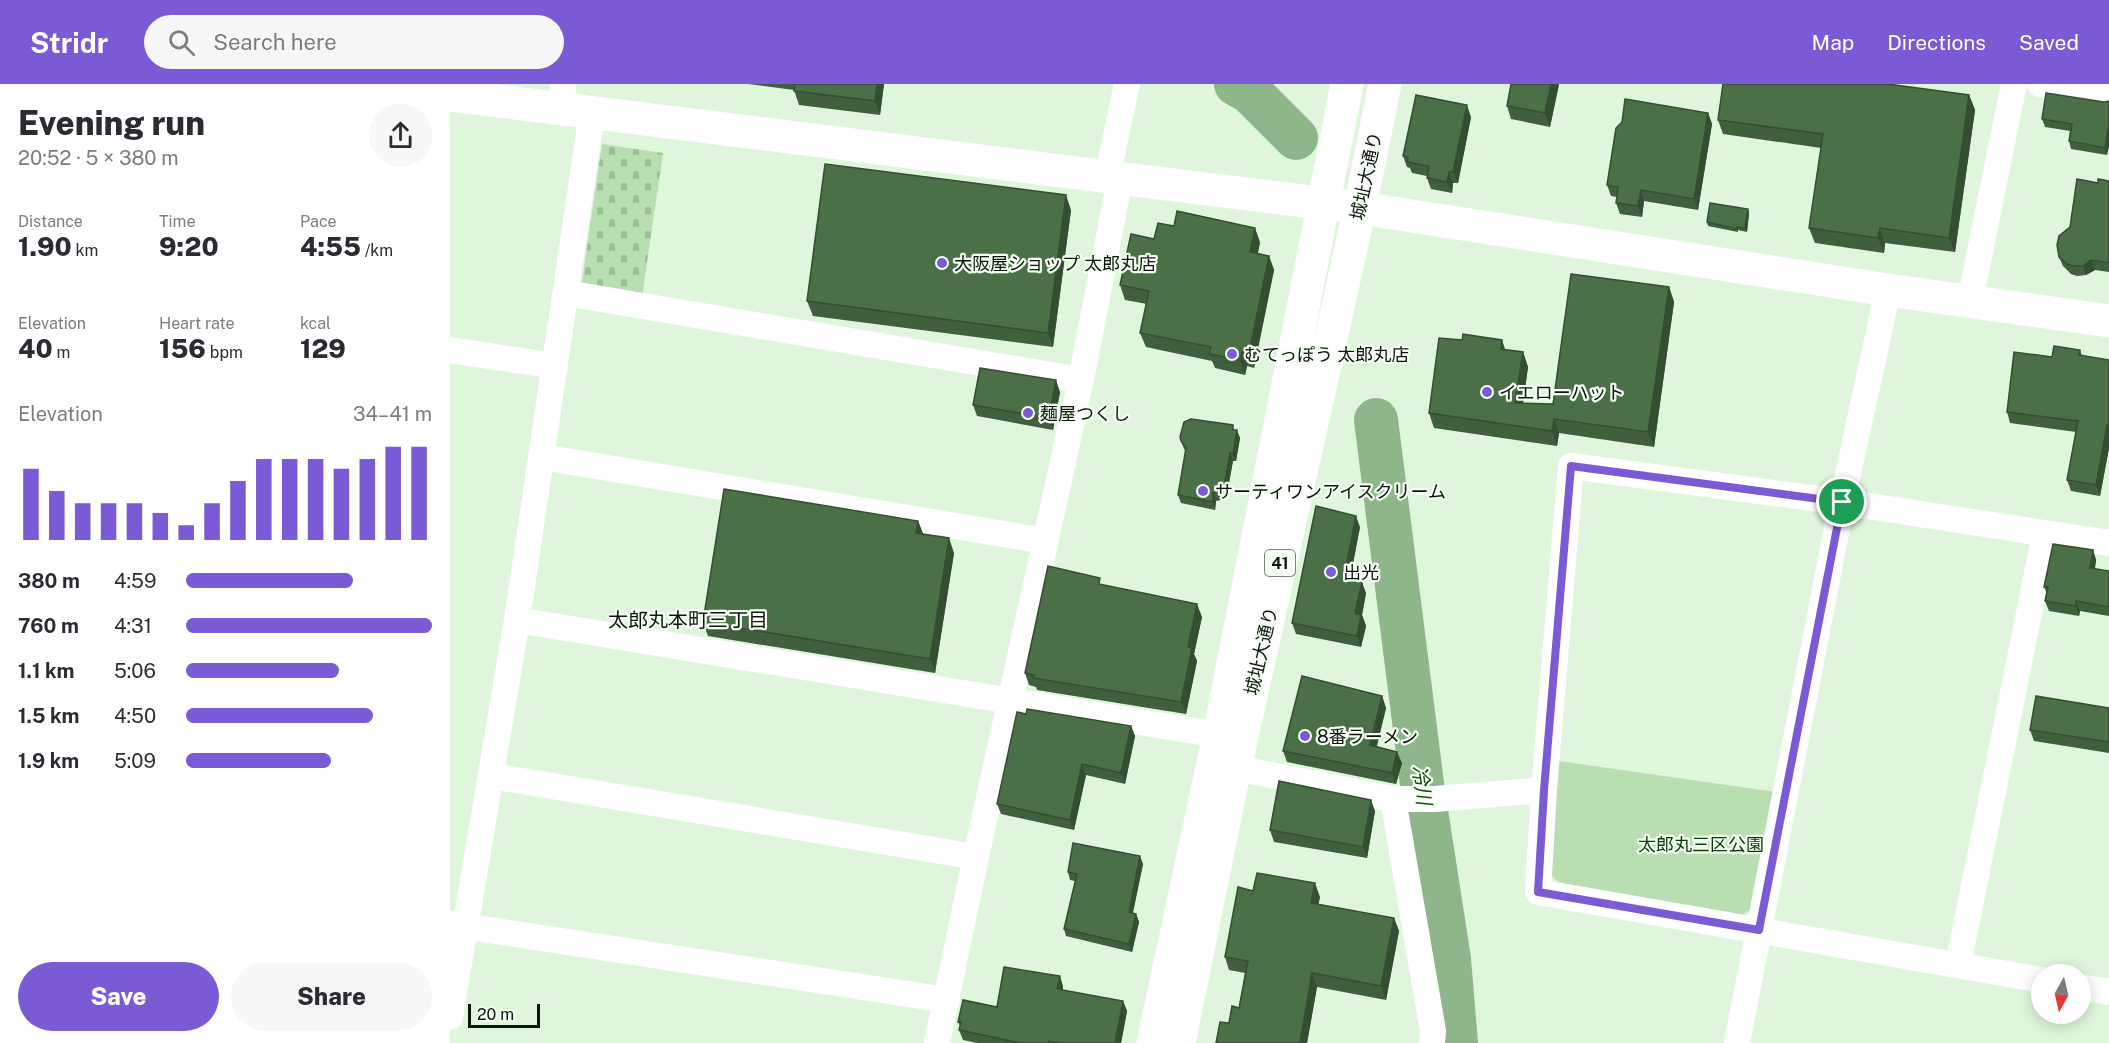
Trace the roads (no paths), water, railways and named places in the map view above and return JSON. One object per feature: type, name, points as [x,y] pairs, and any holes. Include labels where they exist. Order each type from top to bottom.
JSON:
[{"type":"main road","name":"城址大通り","points":[[1153,1043],[1219,735],[1347,84]]},
{"type":"main road","name":"城址大通り","points":[[1179,1043],[1235,768],[1360,208],[1385,84]]},
{"type":"main road","points":[[450,95],[572,102],[1114,178],[1360,208],[1888,290],[2109,321]]},
{"type":"street","points":[[937,1043],[1081,380],[1114,178],[1126,84]]},
{"type":"street","points":[[1970,301],[2014,84]]},
{"type":"street","points":[[2040,84],[2109,95]]},
{"type":"street","points":[[450,1017],[458,925],[492,776],[566,293],[572,102]]},
{"type":"street","points":[[1737,1043],[1842,502],[1888,290]]},
{"type":"street","points":[[566,293],[1081,380]]},
{"type":"street","points":[[450,350],[555,366]]},
{"type":"street","points":[[542,457],[1045,541]]},
{"type":"street","points":[[2031,978],[1538,892],[1544,790],[1571,466],[1842,502],[2109,543]]},
{"type":"street","points":[[1958,965],[2045,534]]},
{"type":"street","points":[[517,620],[1219,735]]},
{"type":"street","points":[[1235,768],[1393,799],[1435,799],[1544,790]]},
{"type":"street","points":[[492,776],[976,857]]},
{"type":"street","points":[[1393,799],[1433,1031],[1432,1043]]},
{"type":"street","points":[[458,925],[946,1000]]},
{"type":"street","points":[[2091,989],[2109,992]]},
{"type":"waterway","name":"冷川","points":[[1236,84],[1250,92],[1296,138]]},
{"type":"waterway","name":"冷川","points":[[1376,420],[1423,792],[1449,959],[1456,1043]]},
{"type":"place","name":"大阪屋ショップ 太郎丸店","points":[[942,263]]},
{"type":"place","name":"むてっぽう 太郎丸店","points":[[1232,354]]},
{"type":"place","name":"イエローハット","points":[[1487,392]]},
{"type":"place","name":"麺屋つくし","points":[[1028,413]]},
{"type":"place","name":"サーティワンアイスクリーム","points":[[1203,491]]},
{"type":"place","name":"出光","points":[[1331,572]]},
{"type":"place","name":"8番ラーメン","points":[[1305,736]]},
{"type":"district","name":"太郎丸本町三丁目","points":[[688,620]]},
{"type":"park label","name":"太郎丸三区公園","points":[[1701,844]]}]
